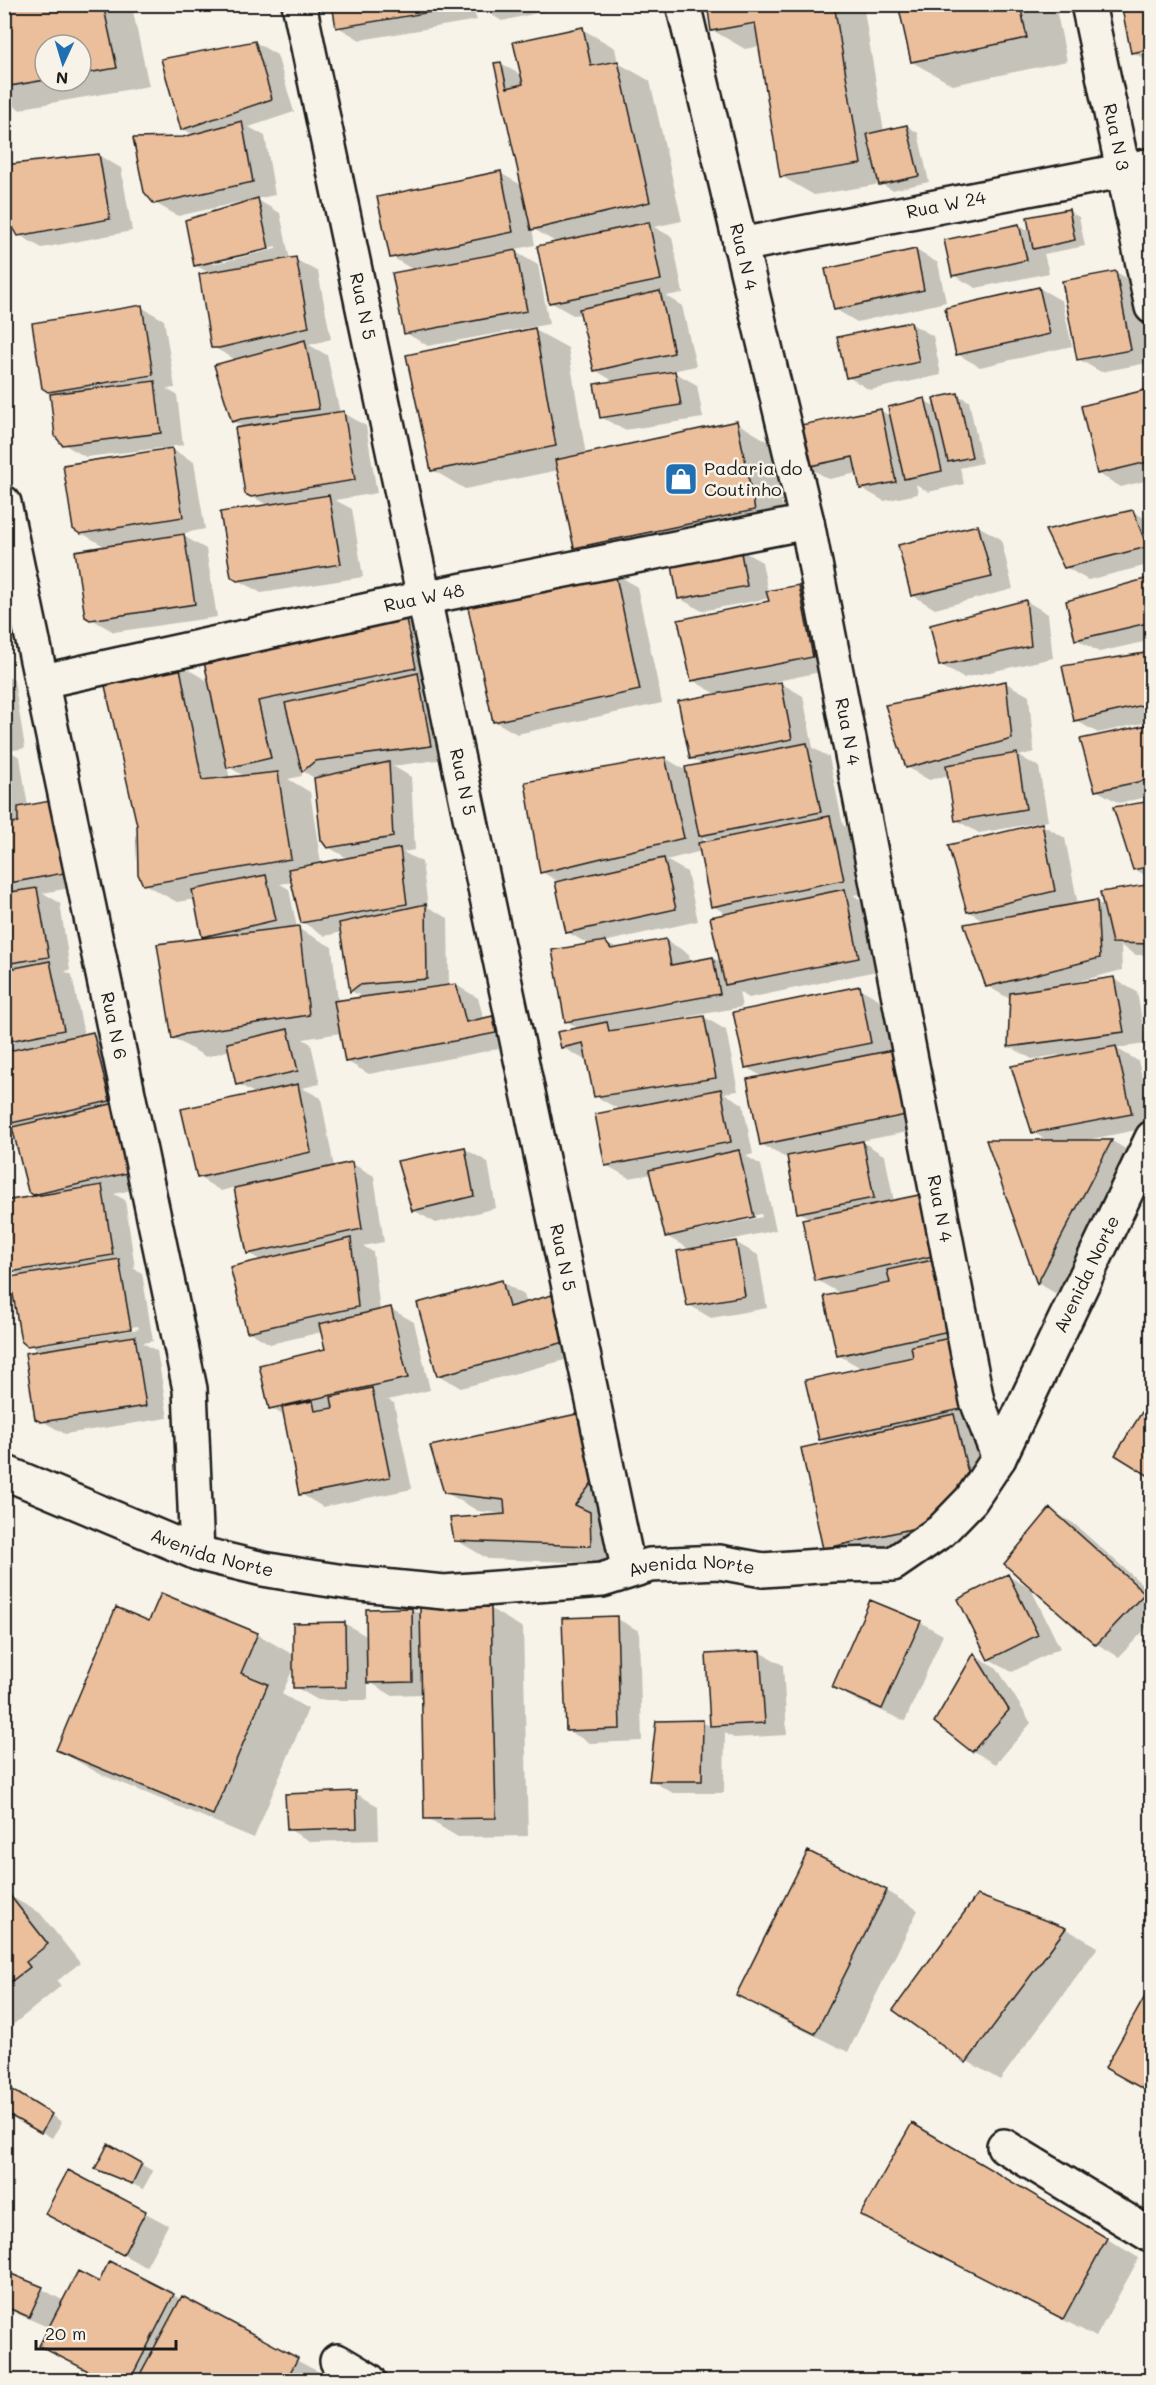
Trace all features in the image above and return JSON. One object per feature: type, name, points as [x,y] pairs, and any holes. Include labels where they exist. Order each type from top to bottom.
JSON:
[{"type":"street","name":"Rua N 5","points":[[299,4],[626,1558]]},
{"type":"street","name":"Rua N 4","points":[[683,4],[807,522],[977,1401],[999,1458]]},
{"type":"street","name":"Rua N 3","points":[[1088,4],[1138,167],[1152,307]]},
{"type":"street","name":"Rua W 24","points":[[740,245],[1138,167]]},
{"type":"street","name":"Rua N 6","points":[[4,503],[190,1389],[197,1553]]},
{"type":"street","name":"Rua W 48","points":[[43,681],[423,598],[807,522]]},
{"type":"street","name":"Avenida Norte","points":[[4,1472],[197,1553],[263,1569],[351,1583],[444,1592],[603,1580],[650,1565],[719,1562],[763,1570],[893,1564],[941,1531],[971,1500],[999,1458],[1152,1138]]},
{"type":"street","points":[[1004,2146],[1152,2236]]},
{"type":"street","points":[[337,2361],[369,2380]]},
{"type":"building","points":[[4,4],[103,4],[117,68],[93,72],[93,33],[33,33],[33,82],[4,87]]},
{"type":"building","points":[[332,4],[454,4],[455,8],[336,28]]},
{"type":"building","points":[[477,4],[499,4],[478,9]]},
{"type":"building","points":[[707,4],[834,4],[861,164],[780,177],[755,23],[711,31]]},
{"type":"building","points":[[898,4],[1020,4],[1027,38],[911,62]]},
{"type":"building","points":[[1121,4],[1152,4],[1152,49],[1131,53]]},
{"type":"building","points":[[583,27],[591,66],[618,61],[650,202],[531,230],[494,63],[501,62],[507,88],[523,84],[513,42]]},
{"type":"building","points":[[255,41],[272,99],[181,130],[161,59]]},
{"type":"building","points":[[242,121],[253,182],[154,204],[144,192],[133,138],[183,137]]},
{"type":"building","points":[[907,125],[919,176],[879,185],[867,134]]},
{"type":"building","points":[[99,154],[110,219],[18,236],[10,222],[4,197],[4,165]]},
{"type":"building","points":[[501,171],[513,232],[390,258],[377,197]]},
{"type":"building","points":[[258,198],[269,249],[194,266],[185,220]]},
{"type":"building","points":[[1069,209],[1075,240],[1033,249],[1027,217]]},
{"type":"building","points":[[649,222],[661,280],[549,303],[537,246]]},
{"type":"building","points":[[1019,224],[1027,260],[952,276],[944,240]]},
{"type":"building","points":[[916,249],[924,290],[834,310],[825,269]]},
{"type":"building","points":[[516,250],[527,311],[404,334],[392,273]]},
{"type":"building","points":[[296,257],[309,327],[211,348],[199,274]]},
{"type":"building","points":[[1116,271],[1131,350],[1077,360],[1062,281]]},
{"type":"building","points":[[1039,287],[1050,334],[956,355],[945,308]]},
{"type":"building","points":[[660,291],[674,353],[594,371],[579,309]]},
{"type":"building","points":[[142,305],[153,375],[48,392],[42,388],[32,323]]},
{"type":"building","points":[[911,322],[919,362],[846,378],[837,337]]},
{"type":"building","points":[[535,328],[556,446],[431,471],[406,355]]},
{"type":"building","points":[[305,340],[319,409],[232,422],[214,365]]},
{"type":"building","points":[[675,371],[681,405],[600,418],[594,384]]},
{"type":"building","points":[[155,381],[161,433],[62,445],[55,436],[50,394]]},
{"type":"building","points":[[1149,389],[1152,398],[1152,461],[1097,474],[1081,406]]},
{"type":"building","points":[[958,393],[972,457],[948,462],[933,398]]},
{"type":"building","points":[[925,398],[942,471],[904,479],[888,407]]},
{"type":"building","points":[[881,409],[896,482],[860,489],[853,457],[805,467],[796,426]]},
{"type":"building","points":[[344,411],[355,480],[251,497],[245,494],[235,428]]},
{"type":"building","points":[[737,421],[755,510],[574,548],[555,460]]},
{"type":"building","points":[[172,448],[183,517],[80,534],[73,529],[63,465]]},
{"type":"building","points":[[329,495],[341,564],[237,581],[231,577],[220,512]]},
{"type":"building","points":[[1133,510],[1147,547],[1064,568],[1045,530]]},
{"type":"building","points":[[978,525],[992,577],[911,596],[898,545]]},
{"type":"building","points":[[184,534],[195,604],[90,620],[85,617],[75,551]]},
{"type":"building","points":[[740,547],[747,586],[678,599],[671,560]]},
{"type":"building","points":[[615,572],[640,690],[493,722],[467,603]]},
{"type":"building","points":[[1152,577],[1152,622],[1075,640],[1066,601]]},
{"type":"building","points":[[799,585],[813,657],[691,681],[678,620],[769,601],[766,591]]},
{"type":"building","points":[[1026,600],[1031,646],[939,666],[930,625]]},
{"type":"building","points":[[405,614],[416,668],[258,701],[271,758],[227,768],[203,657]]},
{"type":"building","points":[[1152,652],[1152,703],[1074,721],[1062,666]]},
{"type":"building","points":[[179,663],[202,780],[278,772],[291,859],[143,885],[138,874],[137,825],[103,677]]},
{"type":"building","points":[[418,673],[431,746],[315,761],[302,772],[285,703]]},
{"type":"building","points":[[1006,681],[1012,739],[906,768],[885,705]]},
{"type":"building","points":[[781,682],[792,739],[690,759],[678,701]]},
{"type":"building","points":[[1152,724],[1152,779],[1095,791],[1080,739]]},
{"type":"building","points":[[807,743],[821,812],[699,836],[685,767]]},
{"type":"building","points":[[1017,753],[1026,809],[955,821],[946,765]]},
{"type":"building","points":[[665,757],[684,838],[540,873],[525,782]]},
{"type":"building","points":[[389,762],[393,837],[327,848],[321,840],[314,778]]},
{"type":"building","points":[[4,784],[9,812],[4,813]]},
{"type":"building","points":[[50,801],[64,873],[4,884],[4,824],[18,822],[18,807]]},
{"type":"building","points":[[1152,801],[1152,866],[1133,870],[1113,807]]},
{"type":"building","points":[[830,816],[844,880],[711,907],[698,843]]},
{"type":"building","points":[[1042,823],[1055,891],[967,912],[948,845]]},
{"type":"building","points":[[400,848],[407,904],[301,923],[288,869]]},
{"type":"building","points":[[664,858],[676,909],[566,933],[555,882]]},
{"type":"building","points":[[266,875],[276,920],[202,937],[192,890]]},
{"type":"building","points":[[1152,884],[1152,944],[1112,943],[1100,892]]},
{"type":"building","points":[[37,888],[49,957],[4,964],[4,893]]},
{"type":"building","points":[[845,889],[859,958],[725,985],[710,917]]},
{"type":"building","points":[[1097,900],[1100,958],[986,987],[964,924]]},
{"type":"building","points":[[426,904],[427,979],[359,985],[350,992],[339,923]]},
{"type":"building","points":[[299,926],[309,1015],[185,1034],[172,1039],[157,944]]},
{"type":"building","points":[[666,939],[671,965],[713,957],[720,994],[565,1022],[552,950],[605,941],[611,949]]},
{"type":"building","points":[[50,961],[64,1030],[4,1042],[4,970]]},
{"type":"building","points":[[1114,977],[1124,1032],[1008,1047],[1010,993]]},
{"type":"building","points":[[456,984],[466,1022],[493,1016],[496,1033],[345,1062],[334,1001]]},
{"type":"building","points":[[860,986],[871,1043],[745,1068],[733,1012]]},
{"type":"building","points":[[704,1016],[716,1078],[594,1097],[583,1043],[561,1048],[557,1032],[607,1022],[609,1031]]},
{"type":"building","points":[[288,1029],[298,1071],[236,1085],[227,1043]]},
{"type":"building","points":[[93,1032],[110,1101],[4,1123],[4,1052]]},
{"type":"building","points":[[1116,1046],[1132,1114],[1032,1133],[1011,1066]]},
{"type":"building","points":[[893,1050],[906,1115],[760,1145],[747,1079]]},
{"type":"building","points":[[298,1084],[311,1152],[197,1178],[181,1109]]},
{"type":"building","points":[[721,1089],[731,1142],[605,1166],[595,1114]]},
{"type":"building","points":[[120,1102],[136,1171],[33,1195],[28,1191],[12,1127]]},
{"type":"building","points":[[986,1140],[1112,1140],[1037,1284]]},
{"type":"building","points":[[863,1141],[874,1198],[797,1213],[787,1156]]},
{"type":"building","points":[[465,1147],[474,1196],[412,1211],[397,1161]]},
{"type":"building","points":[[739,1150],[754,1217],[665,1237],[649,1170]]},
{"type":"building","points":[[352,1162],[362,1229],[247,1254],[234,1188]]},
{"type":"building","points":[[102,1185],[113,1255],[10,1272],[4,1268],[4,1201]]},
{"type":"building","points":[[919,1195],[933,1256],[815,1281],[802,1219]]},
{"type":"building","points":[[351,1238],[358,1307],[247,1332],[230,1267]]},
{"type":"building","points":[[736,1241],[745,1296],[687,1306],[677,1251]]},
{"type":"building","points":[[119,1259],[131,1329],[27,1346],[21,1341],[10,1277]]},
{"type":"building","points":[[933,1260],[949,1331],[837,1356],[824,1296],[890,1283],[887,1270]]},
{"type":"building","points":[[502,1280],[509,1307],[552,1295],[565,1342],[437,1376],[417,1303]]},
{"type":"building","points":[[391,1307],[408,1378],[269,1409],[259,1365],[325,1349],[319,1324]]},
{"type":"building","points":[[135,1336],[146,1406],[41,1422],[35,1419],[25,1353]]},
{"type":"building","points":[[960,1336],[975,1406],[819,1440],[805,1380],[913,1357],[911,1346]]},
{"type":"building","points":[[372,1388],[390,1477],[299,1495],[282,1407],[313,1401],[315,1411],[333,1408],[331,1397]]},
{"type":"building","points":[[1152,1396],[1152,1478],[1115,1455]]},
{"type":"building","points":[[577,1414],[594,1480],[575,1505],[590,1512],[591,1546],[454,1541],[450,1518],[505,1514],[504,1500],[444,1493],[430,1446]]},
{"type":"building","points":[[954,1414],[970,1481],[937,1523],[823,1549],[801,1448]]},
{"type":"building","points":[[1050,1508],[1145,1593],[1096,1645],[1004,1564]]},
{"type":"building","points":[[1008,1574],[1038,1635],[988,1660],[958,1599]]},
{"type":"building","points":[[161,1593],[258,1633],[241,1673],[268,1684],[213,1815],[56,1750],[116,1607],[149,1621]]},
{"type":"building","points":[[870,1600],[921,1621],[882,1709],[832,1687]]},
{"type":"building","points":[[491,1607],[496,1818],[424,1819],[420,1608]]},
{"type":"building","points":[[412,1608],[413,1682],[367,1683],[366,1609]]},
{"type":"building","points":[[617,1616],[620,1729],[566,1731],[562,1618]]},
{"type":"building","points":[[345,1622],[346,1687],[293,1688],[293,1623]]},
{"type":"building","points":[[760,1651],[765,1723],[710,1726],[706,1654]]},
{"type":"building","points":[[974,1653],[1009,1710],[972,1752],[934,1722]]},
{"type":"building","points":[[703,1720],[702,1781],[649,1781],[656,1721]]},
{"type":"building","points":[[356,1791],[357,1828],[287,1830],[285,1794]]},
{"type":"building","points":[[808,1851],[887,1890],[815,2034],[736,1995]]},
{"type":"building","points":[[8,1893],[48,1944],[26,1962],[30,1967],[4,1987],[4,1895]]},
{"type":"building","points":[[977,1895],[1066,1928],[966,2063],[893,2010]]},
{"type":"building","points":[[1152,1984],[1152,2094],[1105,2068]]},
{"type":"building","points":[[6,2086],[52,2114],[41,2133],[4,2112]]},
{"type":"building","points":[[912,2123],[1107,2238],[1063,2319],[860,2215]]},
{"type":"building","points":[[108,2144],[142,2163],[132,2184],[95,2169]]},
{"type":"building","points":[[68,2170],[146,2211],[123,2255],[45,2214]]},
{"type":"building","points":[[109,2261],[174,2294],[130,2380],[106,2380],[39,2346],[78,2271],[99,2282]]},
{"type":"building","points":[[4,2271],[43,2287],[29,2317],[4,2306]]},
{"type":"building","points":[[182,2296],[298,2358],[286,2380],[137,2380]]},
{"type":"place","name":"Padaria do Coutinho","points":[[681,479]]}]
